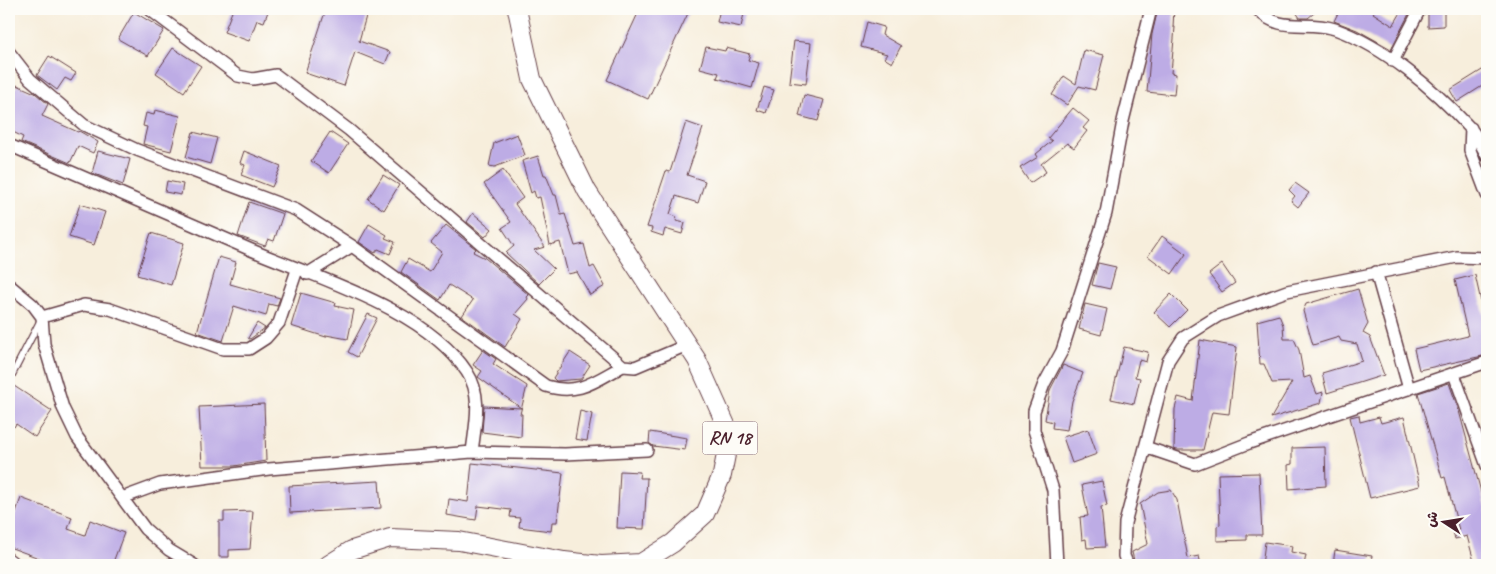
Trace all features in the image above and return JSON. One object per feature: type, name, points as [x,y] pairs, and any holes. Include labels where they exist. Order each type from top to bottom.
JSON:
[{"type":"main road","name":"RN 18","points":[[328,565],[352,550],[390,538],[459,541],[564,561],[601,565],[641,563],[673,543],[705,514],[722,475],[730,434],[697,360],[587,191],[532,79],[517,9]]},
{"type":"street","points":[[149,9],[158,14],[174,30],[238,76],[253,79],[276,75],[284,80],[349,130],[623,366]]},
{"type":"street","points":[[1057,565],[1053,490],[1034,430],[1034,411],[1044,384],[1062,351],[1106,213],[1123,121],[1151,9]]},
{"type":"street","points":[[1257,9],[1265,17],[1278,24],[1334,29],[1368,45],[1407,69],[1470,128],[1487,156]]},
{"type":"street","points":[[1394,61],[1420,9]]},
{"type":"street","points":[[9,52],[30,79],[84,125],[137,150],[296,210],[352,246],[546,386],[562,391],[579,390],[623,366],[635,367],[687,345]]},
{"type":"street","points":[[1470,128],[1470,150],[1487,195]]},
{"type":"street","points":[[9,145],[302,272],[377,301],[417,324],[446,348],[467,371],[477,394],[472,452]]},
{"type":"street","points":[[42,316],[84,305],[110,309],[224,350],[249,349],[266,338],[279,323],[302,272],[352,246]]},
{"type":"street","points":[[1128,565],[1124,556],[1125,523],[1168,361],[1183,338],[1218,316],[1287,291],[1456,257],[1487,258]]},
{"type":"street","points":[[1376,272],[1409,389]]},
{"type":"street","points":[[9,285],[33,305],[42,316],[44,344],[63,408],[77,437],[145,529],[169,550],[194,565]]},
{"type":"street","points":[[1145,448],[1195,464],[1249,443],[1487,362]]},
{"type":"street","points":[[1454,374],[1487,466]]},
{"type":"street","points":[[122,498],[160,484],[260,471],[472,452],[566,454],[647,450]]},
{"type":"lane","points":[[9,380],[42,316]]},
{"type":"lane","points":[[9,556],[21,565]]},
{"type":"building","points":[[233,9],[269,9],[264,22],[257,20],[249,41],[224,32]]},
{"type":"building","points":[[326,9],[355,9],[354,12],[366,16],[359,41],[390,52],[385,64],[355,52],[344,86],[305,73]]},
{"type":"building","points":[[640,9],[690,9],[648,99],[607,80]]},
{"type":"building","points":[[720,9],[745,9],[741,27],[717,22]]},
{"type":"building","points":[[1158,9],[1174,9],[1173,27],[1175,27],[1171,73],[1176,74],[1174,95],[1147,92],[1152,34]]},
{"type":"building","points":[[1294,9],[1319,9],[1308,18],[1300,18]]},
{"type":"building","points":[[1340,9],[1376,9],[1373,13],[1393,26],[1403,9],[1410,12],[1391,49],[1357,30],[1334,21]]},
{"type":"building","points":[[1428,9],[1444,9],[1444,26],[1428,27]]},
{"type":"building","points":[[134,12],[164,30],[148,56],[118,39]]},
{"type":"building","points":[[867,22],[884,27],[882,35],[901,46],[892,63],[884,58],[887,54],[861,47]]},
{"type":"building","points":[[794,41],[811,43],[806,84],[789,82]]},
{"type":"building","points":[[706,47],[725,51],[726,48],[750,54],[748,60],[759,63],[752,88],[717,78],[719,73],[700,68]]},
{"type":"building","points":[[173,48],[201,66],[184,92],[156,73]]},
{"type":"building","points":[[1084,50],[1104,55],[1095,90],[1079,86],[1067,105],[1052,95],[1064,76],[1076,84]]},
{"type":"building","points":[[49,56],[76,73],[71,81],[65,78],[57,90],[37,75]]},
{"type":"building","points":[[1487,67],[1487,83],[1457,102],[1450,90]]},
{"type":"building","points":[[17,85],[35,93],[48,104],[42,116],[79,131],[98,142],[93,153],[78,146],[70,163],[21,142],[23,137],[9,130],[9,102]]},
{"type":"building","points":[[764,87],[774,90],[766,113],[757,110]]},
{"type":"building","points":[[804,95],[824,100],[818,121],[799,116]]},
{"type":"building","points":[[1073,108],[1089,121],[1083,128],[1087,131],[1074,148],[1067,143],[1041,164],[1046,172],[1030,183],[1020,168],[1038,157],[1036,154],[1052,141],[1048,138]]},
{"type":"building","points":[[155,110],[180,116],[171,151],[143,144],[147,127],[143,126],[146,113],[154,115]]},
{"type":"building","points":[[686,122],[703,128],[687,175],[705,181],[698,203],[676,196],[670,214],[677,217],[676,221],[685,223],[682,234],[665,229],[663,236],[651,232],[652,228],[647,227],[666,171],[670,172]]},
{"type":"building","points":[[193,132],[217,138],[210,164],[186,157]]},
{"type":"building","points":[[330,132],[348,144],[329,173],[311,161]]},
{"type":"building","points":[[517,134],[525,155],[495,167],[489,166],[494,143]]},
{"type":"building","points":[[98,151],[130,159],[123,185],[92,173]]},
{"type":"building","points":[[244,151],[281,166],[272,187],[241,175],[245,165],[240,163]]},
{"type":"building","points":[[538,156],[544,175],[546,175],[554,195],[556,195],[561,215],[565,214],[575,246],[584,244],[590,268],[594,266],[605,286],[590,295],[577,272],[568,274],[560,242],[550,245],[540,197],[536,198],[534,191],[531,193],[522,161]]},
{"type":"building","points":[[503,170],[523,198],[515,204],[545,247],[534,250],[554,269],[539,284],[506,253],[514,246],[502,228],[511,222],[484,184]]},
{"type":"building","points":[[383,175],[399,185],[384,210],[368,199]]},
{"type":"building","points":[[167,181],[183,184],[181,195],[165,192]]},
{"type":"building","points":[[1295,183],[1309,193],[1298,207],[1291,201],[1295,196],[1289,190]]},
{"type":"building","points":[[249,202],[283,214],[274,241],[268,239],[265,246],[238,236]]},
{"type":"building","points":[[80,204],[105,212],[94,245],[69,237]]},
{"type":"building","points":[[473,213],[492,229],[485,237],[467,222]]},
{"type":"building","points":[[369,224],[387,235],[385,238],[395,242],[390,254],[378,249],[375,253],[359,242]]},
{"type":"building","points":[[446,225],[476,249],[473,252],[485,258],[529,295],[528,299],[515,314],[522,319],[505,347],[462,316],[473,300],[449,285],[440,300],[401,272],[408,259],[430,272],[442,252],[431,243]]},
{"type":"building","points":[[151,233],[184,243],[171,285],[137,275]]},
{"type":"building","points":[[1162,236],[1186,254],[1172,274],[1148,256]]},
{"type":"building","points":[[219,257],[236,262],[230,284],[280,298],[277,306],[269,304],[266,316],[234,306],[223,341],[197,332]]},
{"type":"building","points":[[1098,263],[1116,267],[1110,289],[1092,285]]},
{"type":"building","points":[[1222,264],[1235,283],[1222,292],[1209,274]]},
{"type":"building","points":[[1475,275],[1487,328],[1487,355],[1419,370],[1414,349],[1468,336],[1455,280]]},
{"type":"building","points":[[1358,289],[1368,324],[1363,333],[1370,337],[1384,375],[1327,393],[1322,373],[1362,361],[1357,344],[1341,341],[1339,337],[1313,345],[1303,311],[1306,304]]},
{"type":"building","points":[[301,293],[336,303],[335,306],[354,310],[348,339],[326,335],[326,337],[291,326]]},
{"type":"building","points":[[1171,294],[1187,310],[1170,327],[1154,312]]},
{"type":"building","points":[[1085,304],[1107,309],[1101,335],[1079,329]]},
{"type":"building","points":[[368,314],[377,318],[357,357],[348,352]]},
{"type":"building","points":[[1279,315],[1283,325],[1284,339],[1294,339],[1299,350],[1304,378],[1310,376],[1317,394],[1323,392],[1321,403],[1271,418],[1292,382],[1272,383],[1264,364],[1260,364],[1257,321]]},
{"type":"building","points":[[257,323],[265,328],[250,339],[248,338]]},
{"type":"building","points":[[1200,340],[1237,347],[1229,414],[1212,412],[1203,450],[1177,450],[1174,449],[1175,409],[1178,397],[1193,401]]},
{"type":"building","points":[[1124,347],[1148,352],[1146,362],[1139,360],[1135,377],[1140,378],[1134,404],[1111,399]]},
{"type":"building","points":[[483,350],[496,359],[493,364],[527,386],[520,414],[522,414],[521,437],[482,432],[484,406],[521,408],[478,377],[482,371],[473,365]]},
{"type":"building","points":[[570,352],[590,365],[581,379],[556,381],[553,378]]},
{"type":"building","points":[[1063,365],[1083,373],[1072,401],[1067,430],[1052,428],[1053,422],[1045,420],[1050,390]]},
{"type":"building","points":[[1449,383],[1459,411],[1487,514],[1487,565],[1475,565],[1467,536],[1455,539],[1453,531],[1459,530],[1445,477],[1442,478],[1418,393]]},
{"type":"building","points":[[14,386],[52,411],[35,437],[16,424],[14,427],[9,424],[9,394]]},
{"type":"building","points":[[264,404],[266,461],[234,466],[202,466],[199,407]]},
{"type":"building","points":[[580,411],[592,414],[587,441],[575,439]]},
{"type":"building","points":[[1359,415],[1360,422],[1379,417],[1381,423],[1404,417],[1420,486],[1370,498],[1350,417]]},
{"type":"building","points":[[1088,429],[1097,454],[1072,463],[1063,437]]},
{"type":"building","points":[[650,432],[687,438],[685,450],[653,446],[649,443]]},
{"type":"building","points":[[1325,447],[1326,486],[1289,489],[1288,465],[1292,464],[1292,448]]},
{"type":"building","points":[[472,463],[563,473],[557,522],[552,522],[551,531],[519,527],[520,518],[510,517],[511,510],[478,506],[476,520],[447,515],[449,499],[468,502]]},
{"type":"building","points":[[620,471],[640,472],[639,478],[647,478],[644,529],[617,528]]},
{"type":"building","points":[[1259,473],[1262,535],[1247,535],[1247,540],[1217,541],[1217,526],[1220,525],[1218,474]]},
{"type":"building","points":[[379,481],[381,508],[290,513],[289,486]]},
{"type":"building","points":[[1102,481],[1107,506],[1101,507],[1105,547],[1087,548],[1086,539],[1082,540],[1080,517],[1088,516],[1082,485]]},
{"type":"building","points":[[1171,490],[1177,500],[1188,558],[1199,556],[1201,565],[1156,565],[1152,560],[1142,565],[1135,565],[1132,552],[1148,544],[1140,504],[1158,492]]},
{"type":"building","points":[[21,498],[72,517],[68,529],[85,535],[90,520],[124,533],[112,565],[58,565],[9,547],[9,531]]},
{"type":"building","points":[[253,511],[250,549],[229,550],[229,557],[219,557],[219,521],[224,521],[224,512]]},
{"type":"building","points":[[1265,542],[1292,546],[1291,552],[1306,555],[1304,565],[1262,565]]},
{"type":"building","points":[[1335,550],[1372,556],[1370,565],[1333,565]]}]
